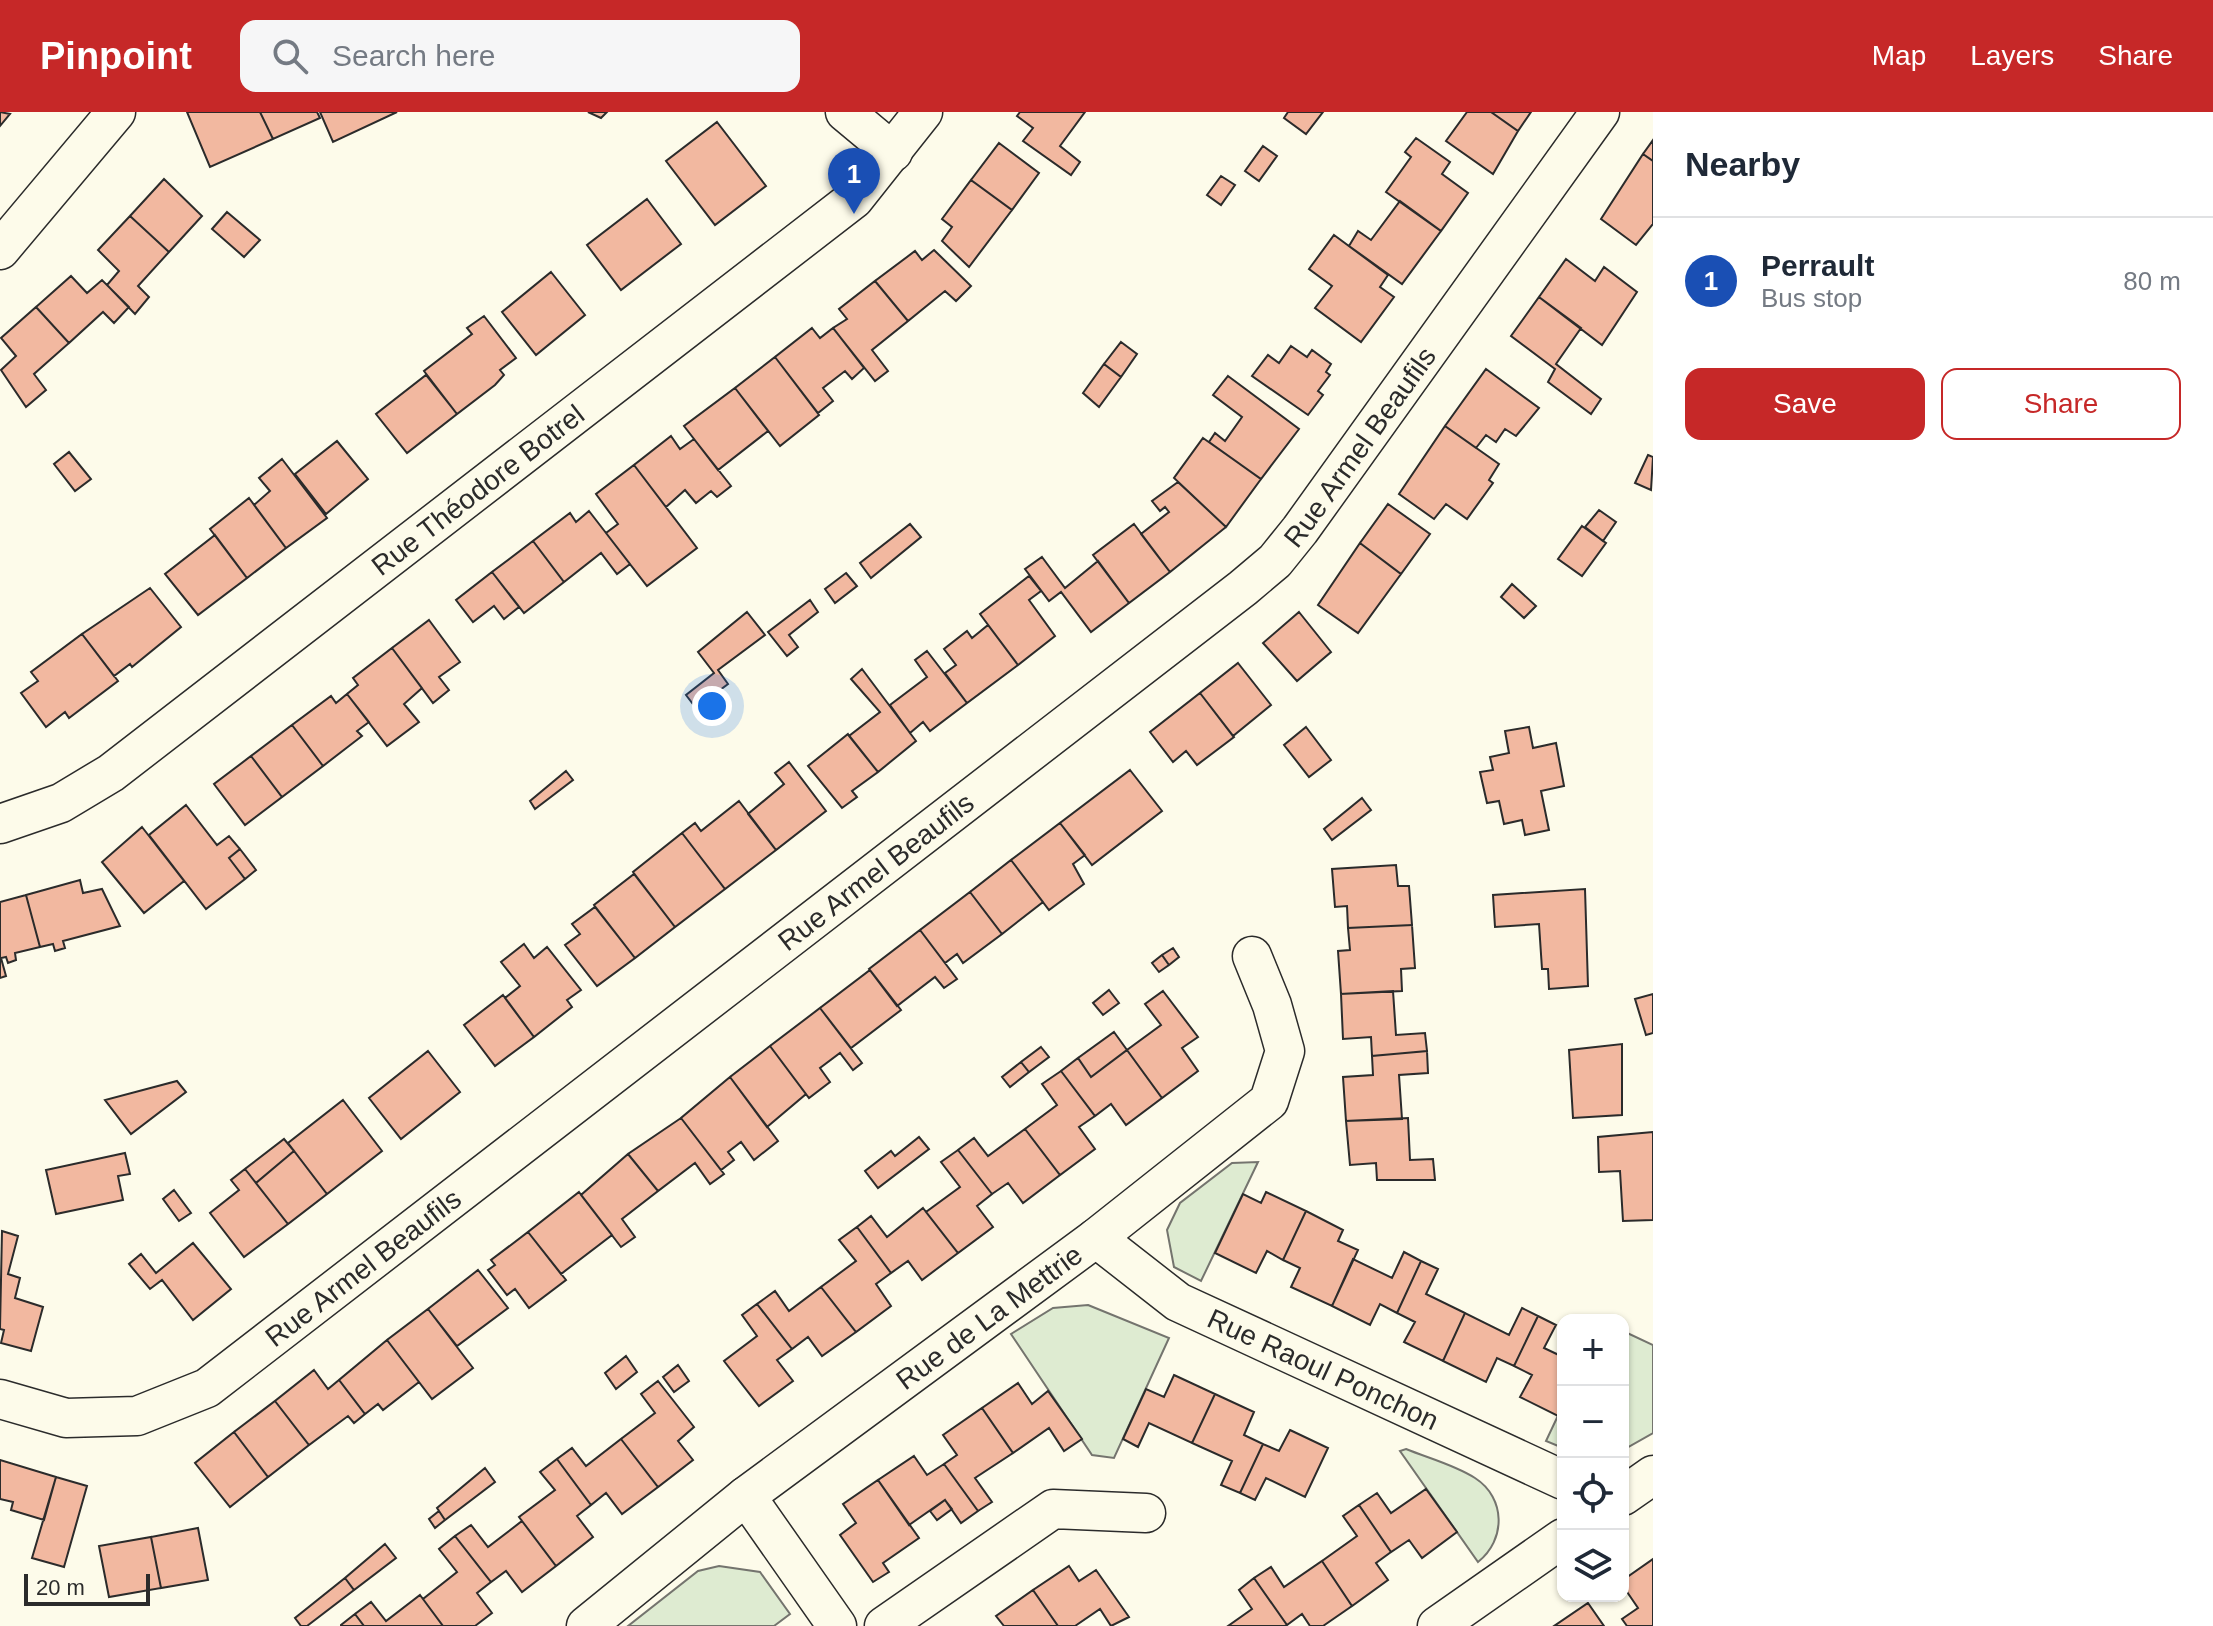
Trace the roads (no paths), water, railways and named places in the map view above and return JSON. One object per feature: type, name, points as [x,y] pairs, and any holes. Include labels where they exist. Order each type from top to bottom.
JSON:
[{"type":"street","points":[[0,250],[116,112]]},
{"type":"street","points":[[845,112],[893,152]]},
{"type":"street","name":"Rue Théodore Botrel","points":[[0,824],[61,803],[111,773],[842,209],[893,152],[923,112]]},
{"type":"street","name":"Rue Armel Beaufils","points":[[0,1399],[66,1418],[137,1416],[207,1388],[1243,588],[1275,561],[1300,530],[1600,112]]},
{"type":"street","name":"Rue de La Mettrie","points":[[586,1626],[746,1496],[1096,1238],[1269,1101],[1285,1051],[1272,1005],[1252,956]]},
{"type":"street","name":"Rue Raoul Ponchon","points":[[1096,1238],[1178,1302],[1557,1477]]},
{"type":"street","points":[[1629,1492],[1653,1475]]},
{"type":"street","points":[[746,1496],[837,1626]]},
{"type":"street","points":[[884,1626],[1053,1509],[1146,1513]]},
{"type":"street","points":[[1437,1626],[1557,1542]]},
{"type":"place","name":"Perrault","points":[[854,214]]}]
